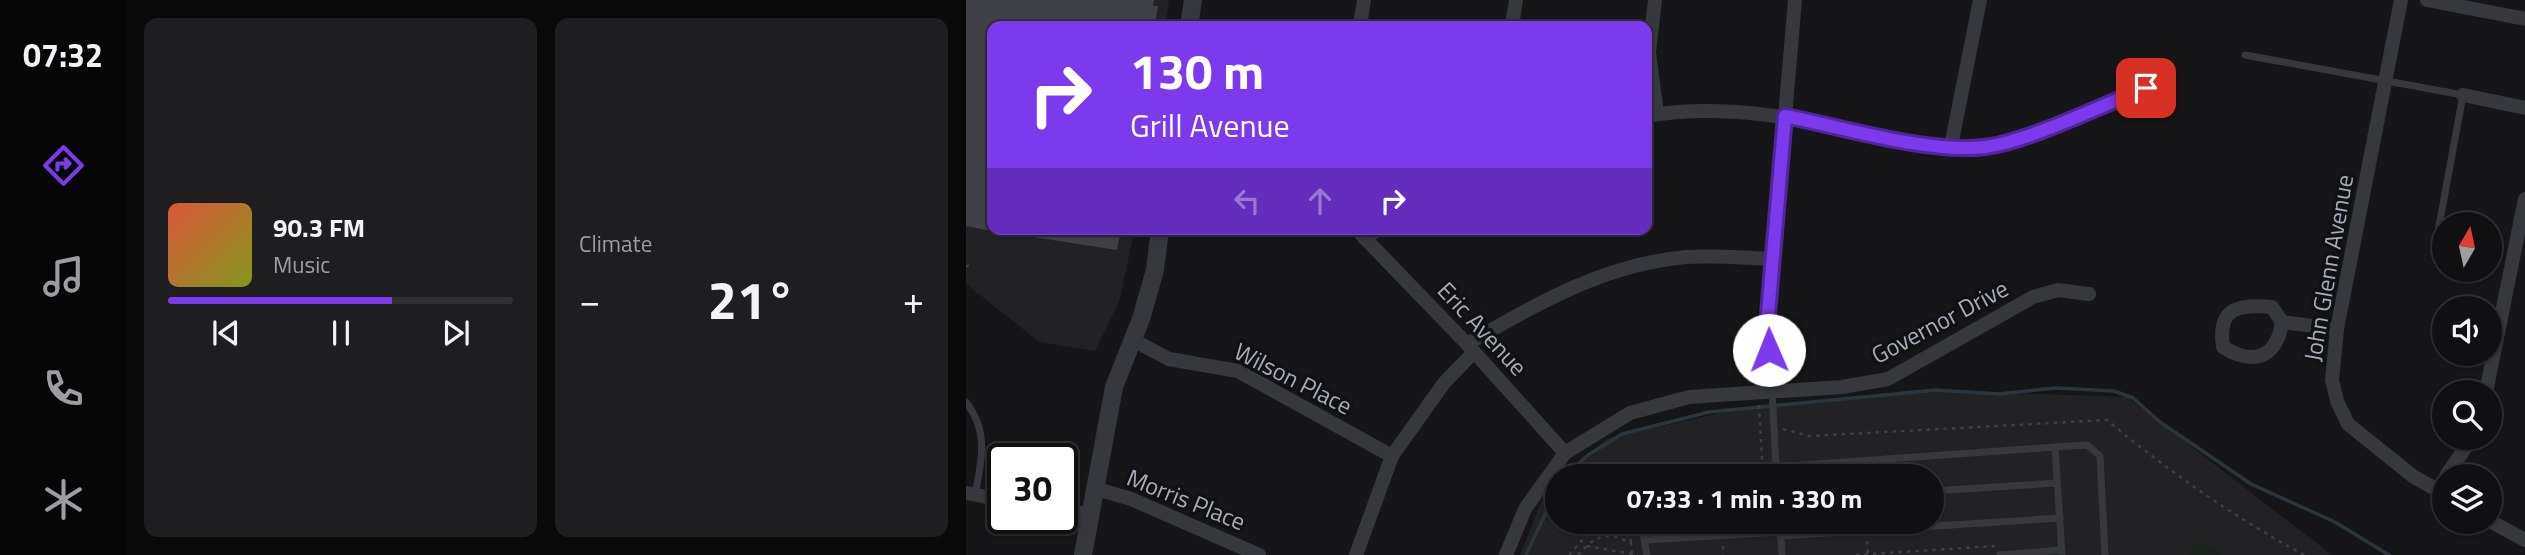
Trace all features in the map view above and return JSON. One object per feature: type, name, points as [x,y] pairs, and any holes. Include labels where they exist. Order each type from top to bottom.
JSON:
[{"type":"street","points":[[1190,21],[1193,0]]},
{"type":"street","points":[[1361,21],[1364,0]]},
{"type":"street","points":[[1513,21],[1516,0]]},
{"type":"street","points":[[1652,26],[1655,0]]},
{"type":"street","points":[[1765,392],[1767,326],[1796,0]]},
{"type":"street","points":[[1951,146],[1980,0]]},
{"type":"street","name":"John Glenn Avenue","points":[[2401,0],[2337,328],[2332,380],[2337,401],[2348,424],[2414,477],[2432,481]]},
{"type":"street","points":[[2427,0],[2525,19]]},
{"type":"street","points":[[1652,115],[1733,112],[1785,116],[1951,146],[1983,147],[2000,144],[2146,88]]},
{"type":"street","points":[[2463,95],[2525,108]]},
{"type":"street","points":[[2488,380],[2525,199]]},
{"type":"street","points":[[1083,555],[1114,387],[1141,319],[1155,270],[1159,235]]},
{"type":"street","name":"Eric Avenue","points":[[1361,235],[1471,348],[1565,453]]},
{"type":"street","points":[[1356,555],[1392,456],[1471,348],[1547,299],[1612,271],[1688,257],[1773,259]]},
{"type":"street","name":"Governor Drive","points":[[1506,555],[1525,509],[1565,453],[1614,421],[1650,405],[1707,395],[1842,387],[1888,379],[2033,297],[2058,290],[2089,294]]},
{"type":"street","points":[[2244,304],[2272,307],[2282,322],[2279,342],[2271,350],[2256,357],[2237,356],[2222,347],[2220,331],[2228,315],[2244,304]]},
{"type":"street","points":[[2282,322],[2337,328]]},
{"type":"street","name":"Wilson Place","points":[[1131,339],[1169,359],[1238,371],[1392,456]]},
{"type":"street","name":"Morris Place","points":[[1094,488],[1131,499],[1259,555]]},
{"type":"street","points":[[1078,512],[1089,514]]},
{"type":"street","points":[[2502,528],[2525,540]]},
{"type":"lane","points":[[2245,55],[2463,95],[2442,212]]},
{"type":"lane","points":[[1765,392],[1776,464]]},
{"type":"lane","points":[[967,406],[984,440],[970,494]]},
{"type":"lane","points":[[1818,464],[2087,445],[2100,456],[2105,555]]},
{"type":"lane","points":[[2000,555],[2062,553],[2055,447]]},
{"type":"lane","points":[[1944,490],[2057,483]]},
{"type":"lane","points":[[1944,526],[2060,518]]},
{"type":"lane","points":[[1643,534],[1647,555]]},
{"type":"lane","points":[[1644,540],[1780,534],[1782,555]]},
{"type":"path","points":[[1763,464],[1765,392]]},
{"type":"path","points":[[1569,555],[1587,534]]},
{"type":"path","points":[[1578,555],[1599,535],[1611,534],[1631,543]]},
{"type":"path","points":[[1587,546],[1632,554],[1631,534]]},
{"type":"path","points":[[1867,534],[1868,555]]},
{"type":"path","points":[[1856,555],[1999,546]]},
{"type":"path","points":[[1948,549],[1949,555]]},
{"type":"shaded area","points":[[966,0],[1169,0],[1166,21],[987,21],[987,235],[1134,235],[1119,302],[1095,351],[1039,342],[966,284]]},
{"type":"shaded area","points":[[1922,390],[2127,397],[2332,555],[1520,555],[1545,498],[1545,534],[1944,534],[1944,464],[1580,464],[1606,439],[1738,409]]},
{"type":"shaded area","points":[[2197,541],[2224,555],[2189,555]]},
{"type":"building","points":[[966,0],[1154,0],[1153,6],[1158,6],[1156,21],[987,21],[987,230],[966,226]]},
{"type":"building","points":[[1020,235],[1120,235],[1117,250]]},
{"type":"waterway","points":[[1578,464],[1622,434],[1709,412],[1936,390],[1999,394],[2055,388],[2114,391],[2133,398],[2160,422],[2251,484],[2335,522],[2389,555]]},
{"type":"waterway","points":[[1526,555],[1545,515]]},
{"type":"route","points":[[1769,350],[1767,326],[1785,116],[1922,143],[1983,147],[2016,139],[2146,88]]}]
